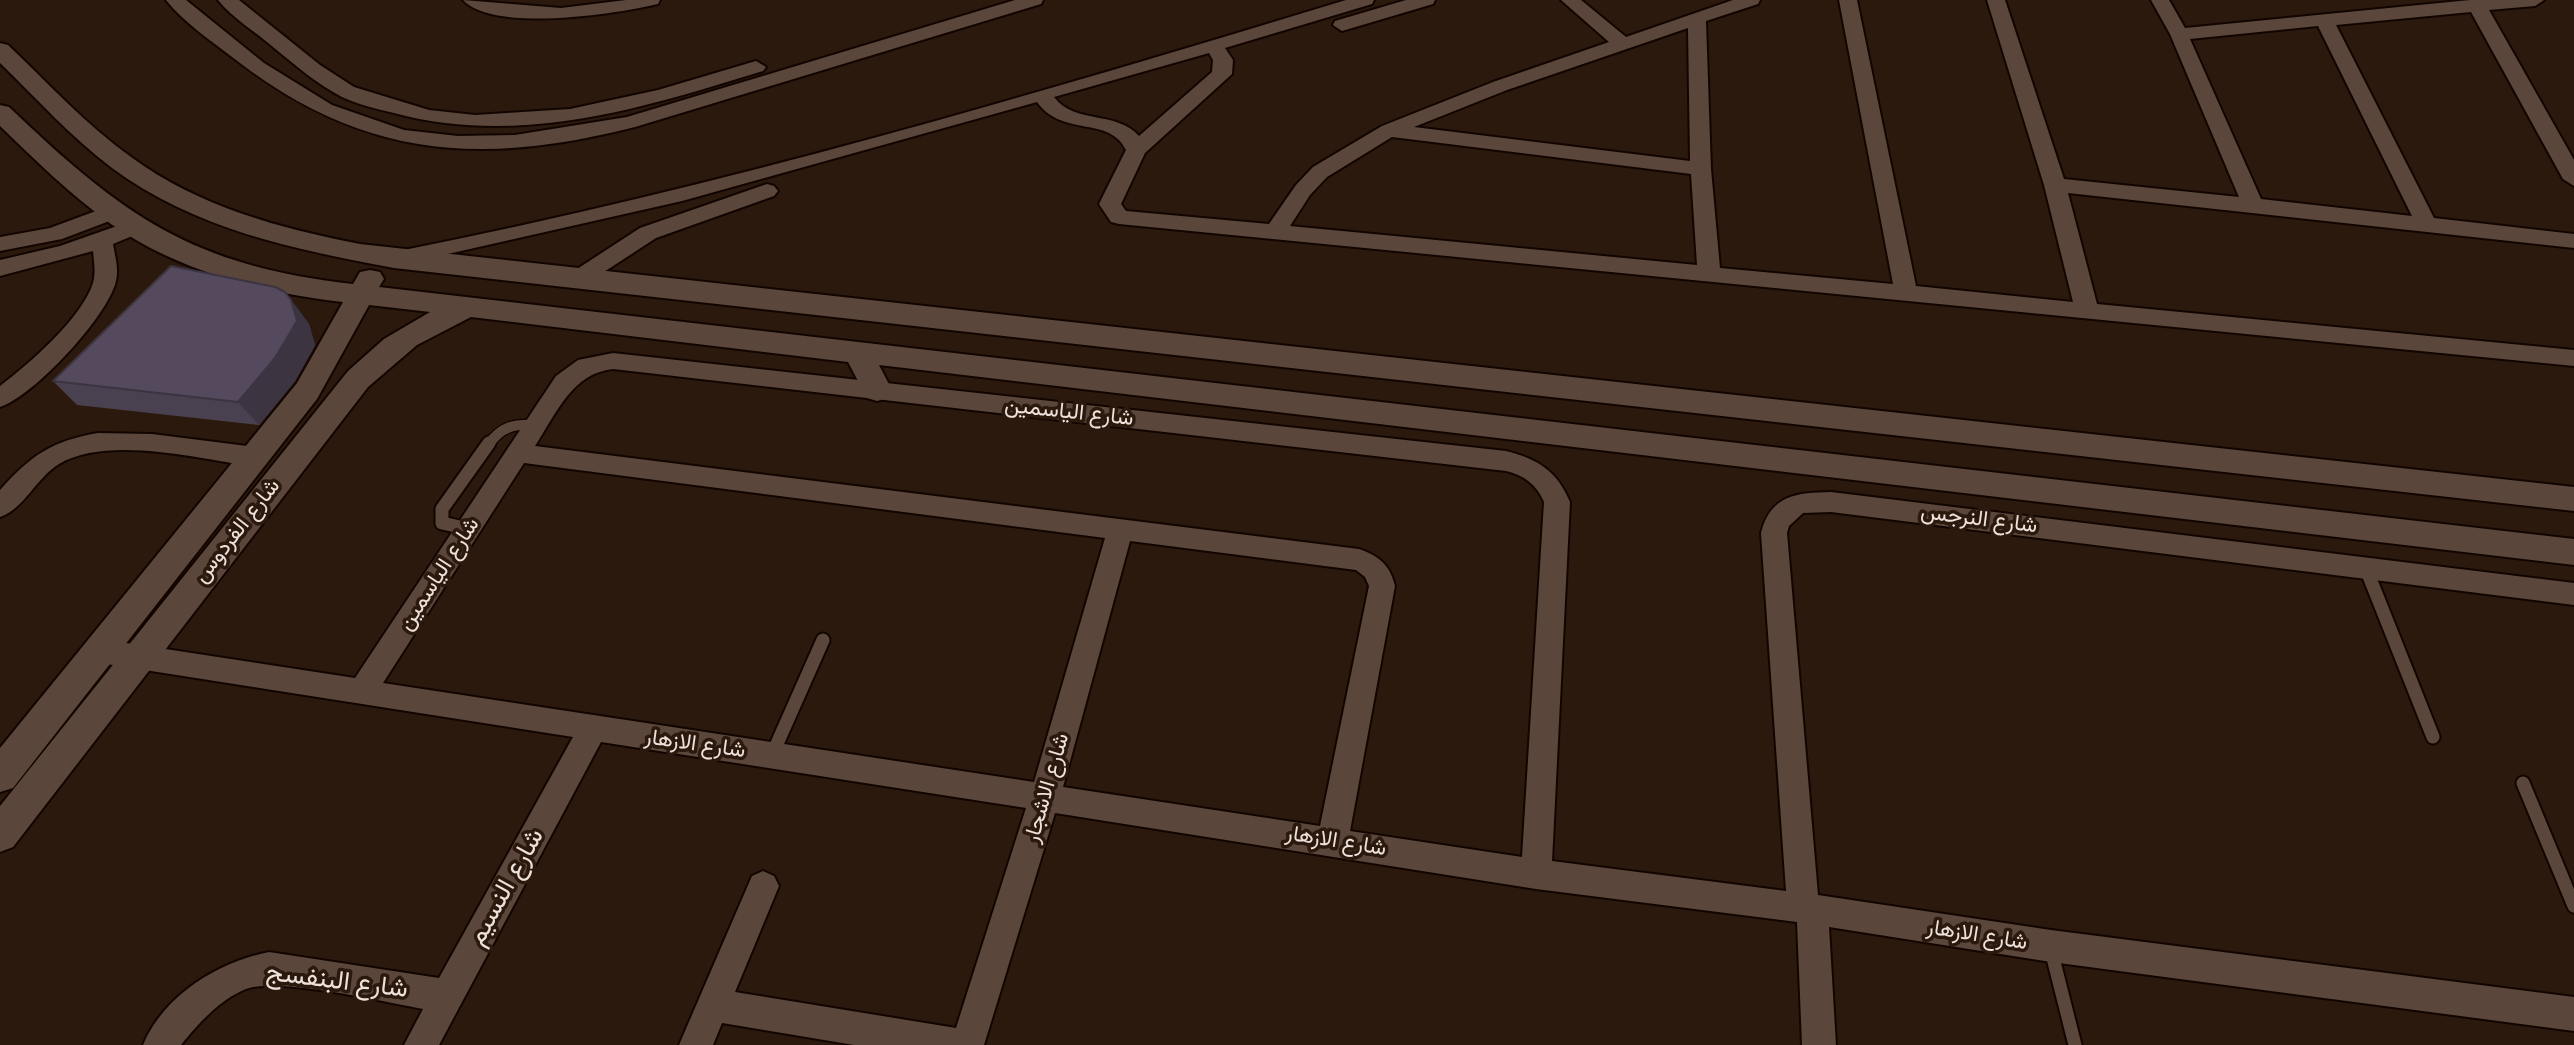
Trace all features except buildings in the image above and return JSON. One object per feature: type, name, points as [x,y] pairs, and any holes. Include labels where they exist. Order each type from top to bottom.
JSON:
[{"type":"street","points":[[175,0],[210,30],[303,97],[349,120],[420,138],[466,142],[564,136],[650,119],[920,26],[978,0]]},
{"type":"street","points":[[227,0],[344,91],[399,110],[442,118],[486,121],[540,118],[626,104],[920,26],[1034,0]]},
{"type":"street","points":[[472,0],[492,8],[535,13],[583,12],[651,0]]},
{"type":"street","points":[[1219,54],[1365,0]]},
{"type":"street","points":[[394,259],[533,233],[1048,102],[1426,0]]},
{"type":"street","points":[[1570,0],[1623,44]]},
{"type":"street","points":[[1276,231],[1303,190],[1320,172],[1389,130],[1500,86],[1751,0]]},
{"type":"street","points":[[1848,0],[1906,293]]},
{"type":"street","points":[[1996,0],[2055,185],[2087,310]]},
{"type":"street","points":[[2160,0],[2179,34],[2253,205]]},
{"type":"street","points":[[2179,34],[2535,0]]},
{"type":"street","points":[[2476,4],[2574,179]]},
{"type":"street","points":[[1697,17],[1701,169],[1709,276]]},
{"type":"street","points":[[2324,19],[2426,223]]},
{"type":"street","points":[[0,50],[109,152],[140,176],[180,199],[255,230],[394,259],[2574,499]]},
{"type":"street","points":[[1219,54],[1224,67],[1216,80],[1136,150],[1110,204],[1119,217],[2574,358]]},
{"type":"street","points":[[1048,102],[1063,115],[1117,127],[1127,133],[1136,150]]},
{"type":"street","points":[[579,278],[648,233],[707,210],[1048,102]]},
{"type":"street","points":[[0,112],[58,168],[123,220],[170,247],[221,267],[359,297],[1438,418],[2574,552]]},
{"type":"street","points":[[1389,130],[1701,169]]},
{"type":"street","points":[[2055,185],[2574,241]]},
{"type":"street","points":[[0,268],[49,259],[102,241],[123,220]]},
{"type":"street","points":[[0,244],[123,220]]},
{"type":"street","points":[[0,398],[26,379],[99,296],[106,272],[102,241]]},
{"type":"street","name":"شارع الفردوس","points":[[0,776],[255,457],[324,366],[372,277],[394,259]]},
{"type":"street","name":"شارع الفردوس","points":[[0,835],[321,425],[378,358],[421,328],[469,308],[494,292],[511,271]]},
{"type":"street","points":[[858,353],[877,390]]},
{"type":"street","name":"شارع الياسمين","points":[[363,690],[564,382],[576,370],[594,362],[613,361],[877,390],[1520,464],[1543,477],[1557,502],[1536,874]]},
{"type":"street","points":[[1434,453],[1438,418]]},
{"type":"street","points":[[0,507],[50,457],[78,444],[103,440],[255,457]]},
{"type":"street","points":[[518,453],[1359,560],[1371,564],[1380,574],[1382,586],[1333,840]]},
{"type":"street","points":[[2005,484],[2011,523]]},
{"type":"street","name":"شارع النرجس","points":[[1807,909],[1774,533],[1777,521],[1785,510],[1797,503],[1819,501],[2011,523],[2367,571],[2574,594]]},
{"type":"street","name":"شارع الاشجار","points":[[967,1045],[1045,797],[1120,530]]},
{"type":"street","name":"شارع الازهار","points":[[100,651],[363,690],[592,730],[1333,840],[1536,874],[1807,909],[2051,946],[2574,1014]]},
{"type":"street","name":"شارع النسيم","points":[[421,1045],[592,730]]},
{"type":"street","points":[[696,1045],[763,886]]},
{"type":"street","points":[[1807,909],[1819,1045]]},
{"type":"street","name":"شارع البنفسج","points":[[160,1045],[188,1008],[222,981],[247,971],[269,968],[447,996]]},
{"type":"street","points":[[712,1005],[956,1045]]},
{"type":"lane","points":[[469,529],[442,523],[442,509],[498,431],[514,424],[537,425]]},
{"type":"lane","points":[[2367,571],[2433,737]]},
{"type":"lane","points":[[772,755],[823,640]]},
{"type":"lane","points":[[2523,783],[2574,906]]},
{"type":"lane","points":[[2051,946],[2075,1045]]}]
